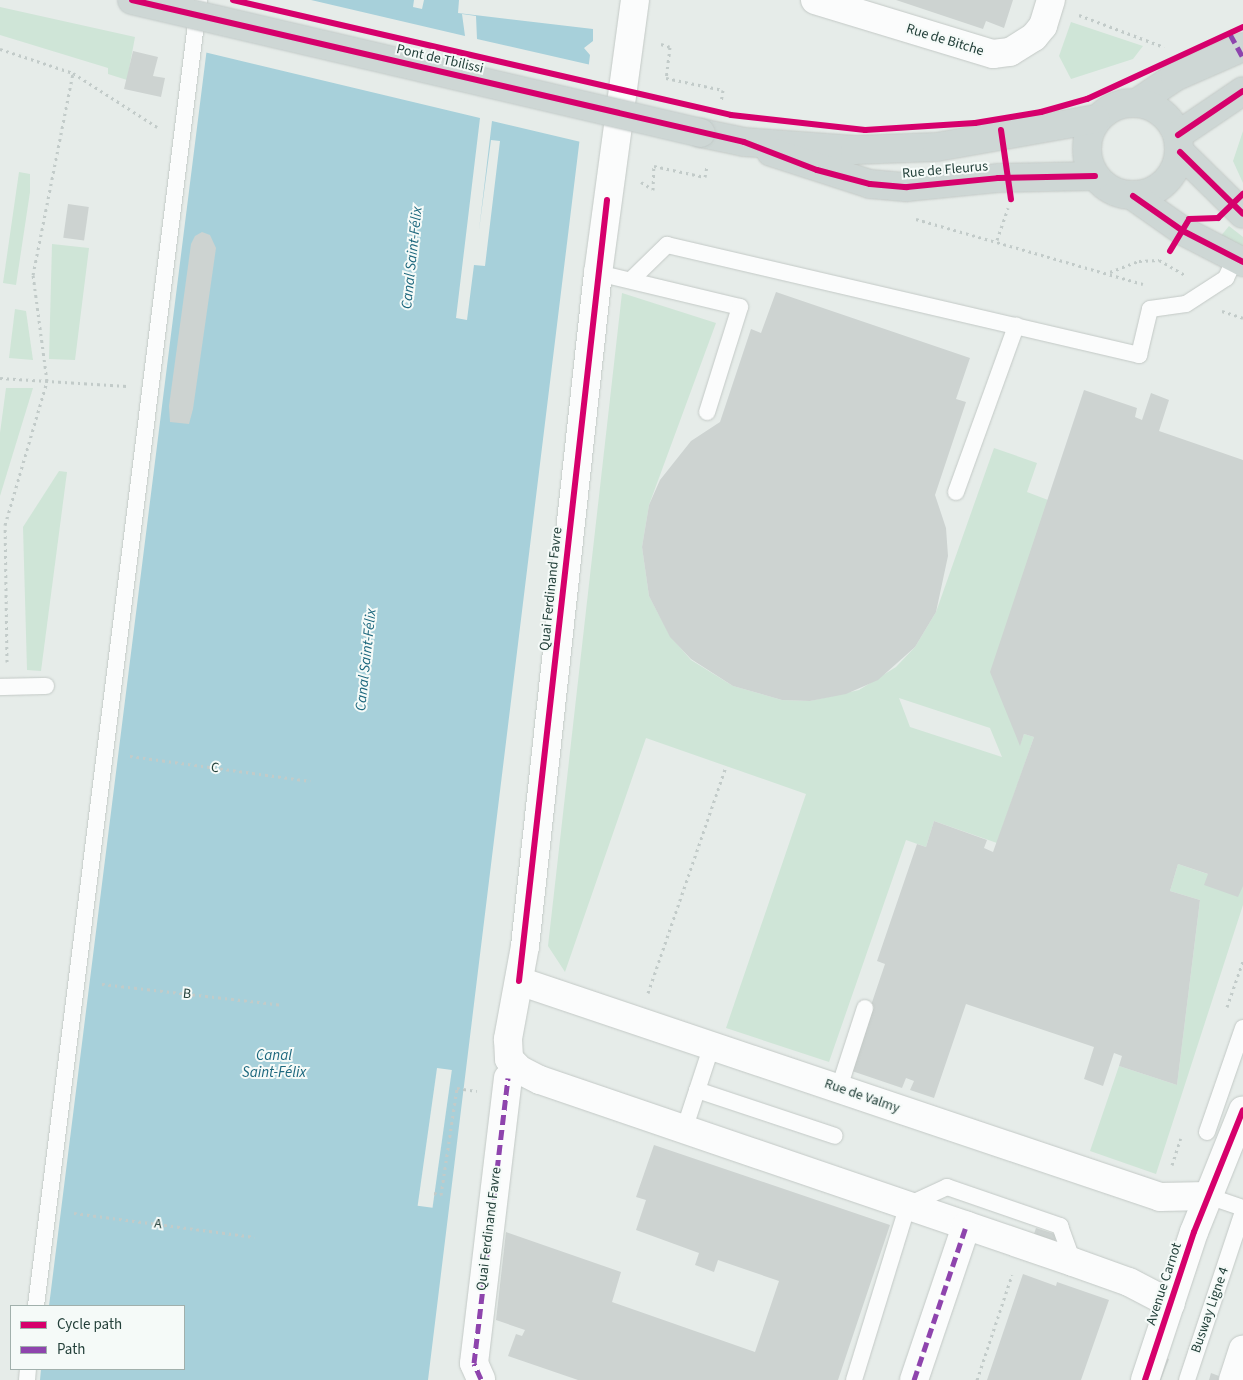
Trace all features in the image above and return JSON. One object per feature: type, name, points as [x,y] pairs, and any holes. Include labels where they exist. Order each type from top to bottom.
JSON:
[{"type":"main road","name":"Pont de Tbilissi","points":[[132,0],[744,142]]},
{"type":"main road","points":[[1138,102],[1175,78],[1243,47]]},
{"type":"main road","points":[[1243,91],[1179,143],[1175,169],[1165,183],[1150,193],[1133,196],[1118,193],[1095,176],[1086,148],[1089,133],[1096,119],[1108,109],[1122,103],[1138,102],[1155,108],[1169,119],[1179,143],[1243,214]]},
{"type":"main road","name":"Rue de Fleurus","points":[[744,142],[855,150],[937,147],[1096,119]]},
{"type":"main road","name":"Rue de Fleurus","points":[[744,142],[817,170],[870,184],[907,187],[998,178],[1095,176]]},
{"type":"main road","points":[[1133,196],[1183,232],[1239,260]]},
{"type":"street","name":"Quai Ferdinand Favre","points":[[481,1379],[474,1363],[510,1071],[508,1045],[518,981],[598,273],[636,0]]},
{"type":"street","name":"Rue de Bitche","points":[[815,0],[993,54],[1010,52],[1034,37],[1043,26],[1051,0]]},
{"type":"street","name":"Rue de Valmy","points":[[518,981],[1160,1197],[1208,1196]]},
{"type":"street","points":[[510,1071],[1073,1262],[1129,1282],[1171,1304]]},
{"type":"street","name":"Avenue Carnot","points":[[1145,1380],[1208,1196],[1243,1110]]},
{"type":"street","points":[[914,1380],[966,1226]]},
{"type":"street","points":[[1233,1380],[1243,1350]]},
{"type":"lane","points":[[36,1305],[149,387],[199,0]]},
{"type":"lane","points":[[632,280],[667,244],[1139,355],[1150,308],[1186,304],[1226,278],[1239,260]]},
{"type":"lane","points":[[598,273],[740,307],[706,412]]},
{"type":"lane","points":[[956,492],[1016,326]]},
{"type":"lane","points":[[0,687],[46,686]]},
{"type":"lane","points":[[839,1088],[865,1008]]},
{"type":"lane","points":[[1207,1132],[1243,1028]]},
{"type":"lane","points":[[684,1130],[712,1045]]},
{"type":"lane","points":[[697,1090],[835,1136]]},
{"type":"lane","points":[[854,1380],[908,1205],[947,1187],[962,1192],[1060,1226],[1073,1262]]},
{"type":"lane","points":[[1208,1196],[1243,1208]]},
{"type":"lane","name":"Busway Ligne 4","points":[[1186,1380],[1243,1212]]},
{"type":"path","points":[[1075,14],[1166,48]]},
{"type":"path","points":[[670,47],[666,78],[723,90],[721,102]]},
{"type":"path","points":[[0,49],[73,72],[181,142]]},
{"type":"path","points":[[8,668],[5,525],[47,381],[33,275],[73,72]]},
{"type":"path","points":[[653,190],[654,166],[705,177],[707,165]]},
{"type":"path","points":[[997,240],[1011,199]]},
{"type":"path","points":[[907,216],[997,240],[1145,284]]},
{"type":"path","points":[[1109,272],[1139,261],[1159,260],[1189,278]]},
{"type":"path","points":[[1220,311],[1243,318]]},
{"type":"path","points":[[0,378],[149,387]]},
{"type":"path","points":[[645,1000],[726,766]]},
{"type":"path","points":[[434,1193],[441,1195],[457,1088],[483,1092]]},
{"type":"path","points":[[976,1380],[1014,1272]]},
{"type":"green space","points":[[0,7],[135,37],[127,80],[108,74],[108,68],[0,35]]},
{"type":"green space","points":[[1071,22],[1143,46],[1133,59],[1071,79],[1059,56]]},
{"type":"green space","points":[[1243,131],[1243,183],[1233,161]]},
{"type":"green space","points":[[19,172],[30,174],[30,192],[16,285],[3,283]]},
{"type":"green space","points":[[1229,226],[1243,237],[1243,249],[1220,237]]},
{"type":"green space","points":[[52,244],[89,248],[75,360],[49,359]]},
{"type":"green space","points":[[622,293],[716,323],[649,505],[642,547],[649,596],[670,636],[691,660],[733,686],[782,700],[810,701],[859,690],[896,667],[915,647],[936,612],[994,448],[1037,463],[1027,492],[1048,500],[1020,745],[1024,734],[1034,737],[997,843],[934,821],[926,847],[906,840],[829,1062],[726,1028],[806,794],[646,738],[565,972],[548,946]],"holes":[[[899,698],[990,728],[1002,757],[910,727]]]},
{"type":"green space","points":[[15,309],[26,311],[33,360],[9,358]]},
{"type":"green space","points":[[6,388],[33,388],[0,496],[0,433]]},
{"type":"green space","points":[[59,471],[67,472],[41,671],[27,670],[23,527]]},
{"type":"green space","points":[[1178,864],[1243,886],[1243,905],[1156,1174],[1090,1151],[1119,1066],[1177,1085],[1200,900],[1170,891]]},
{"type":"water","name":"Canal Saint-Félix","points":[[213,0],[414,0],[413,7],[422,9],[424,0],[459,0],[458,13],[593,29],[593,41],[584,48],[590,55],[428,1380],[40,1380],[41,1370],[185,1370],[185,1305],[49,1305]]},
{"type":"pier","points":[[210,0],[311,0],[465,36],[462,14],[476,16],[477,39],[591,65],[581,142],[492,121],[479,230],[491,140],[500,141],[485,266],[474,265],[467,320],[456,318],[480,118],[204,52]]},
{"type":"pier","points":[[437,1068],[452,1070],[433,1208],[418,1206]]},
{"type":"building","points":[[896,0],[1013,0],[1004,28],[986,21],[983,29]]},
{"type":"building","points":[[133,51],[158,57],[153,76],[165,78],[161,97],[124,89]]},
{"type":"building","points":[[68,204],[89,207],[84,241],[63,238]]},
{"type":"building","points":[[202,232],[210,235],[216,248],[193,409],[189,424],[170,422],[169,406],[191,244],[195,236]]},
{"type":"building","points":[[776,292],[970,358],[956,399],[966,402],[935,495],[946,528],[948,556],[936,612],[915,647],[878,680],[846,694],[810,701],[782,700],[733,686],[691,659],[670,637],[649,596],[642,547],[649,505],[660,480],[691,441],[720,422],[751,329],[761,333]]},
{"type":"building","points":[[1084,390],[1137,408],[1135,417],[1142,420],[1151,393],[1169,400],[1159,431],[1243,460],[1243,886],[1238,897],[1204,885],[1208,874],[1178,864],[1170,891],[1200,900],[1177,1085],[1119,1066],[1122,1056],[1114,1053],[1103,1086],[1084,1079],[1094,1047],[966,1004],[934,1098],[910,1090],[914,1081],[906,1078],[902,1088],[849,1070],[885,964],[877,961],[917,844],[926,847],[934,821],[987,840],[984,848],[993,852],[1034,737],[1024,734],[1020,746],[990,672]]},
{"type":"building","points":[[654,1145],[890,1225],[838,1380],[578,1380],[508,1356],[516,1334],[522,1336],[525,1330],[496,1320],[506,1232],[621,1272],[612,1302],[755,1352],[779,1281],[718,1260],[714,1272],[695,1265],[699,1253],[636,1230],[646,1200],[636,1197]]},
{"type":"building","points":[[1036,1228],[1057,1235],[1054,1243],[1033,1237]]},
{"type":"building","points":[[1023,1274],[1056,1286],[1057,1282],[1109,1300],[1081,1380],[987,1380]]},
{"type":"building","points":[[1162,1357],[1169,1359],[1161,1380],[1154,1380]]},
{"type":"building","points":[[1211,1373],[1219,1376],[1218,1380],[1209,1380]]},
{"type":"marked path","points":[[1230,34],[1243,57]]},
{"type":"marked path","points":[[481,1379],[474,1363],[508,1078]]},
{"type":"marked path","points":[[914,1380],[966,1226]]},
{"type":"cycle path","points":[[132,0],[744,142],[817,170],[870,184],[907,187],[998,178],[1095,176]]},
{"type":"cycle path","points":[[233,0],[731,115],[865,130],[975,123],[1041,112],[1087,99],[1243,27]]},
{"type":"cycle path","points":[[1178,135],[1243,91]]},
{"type":"cycle path","points":[[1001,130],[1011,199]]},
{"type":"cycle path","points":[[1180,152],[1243,214]]},
{"type":"cycle path","points":[[1170,251],[1189,219],[1218,218],[1243,194]]},
{"type":"cycle path","points":[[1133,196],[1183,231],[1243,262]]},
{"type":"cycle path","points":[[519,981],[607,200]]},
{"type":"cycle path","points":[[1145,1380],[1194,1232],[1243,1110]]}]
